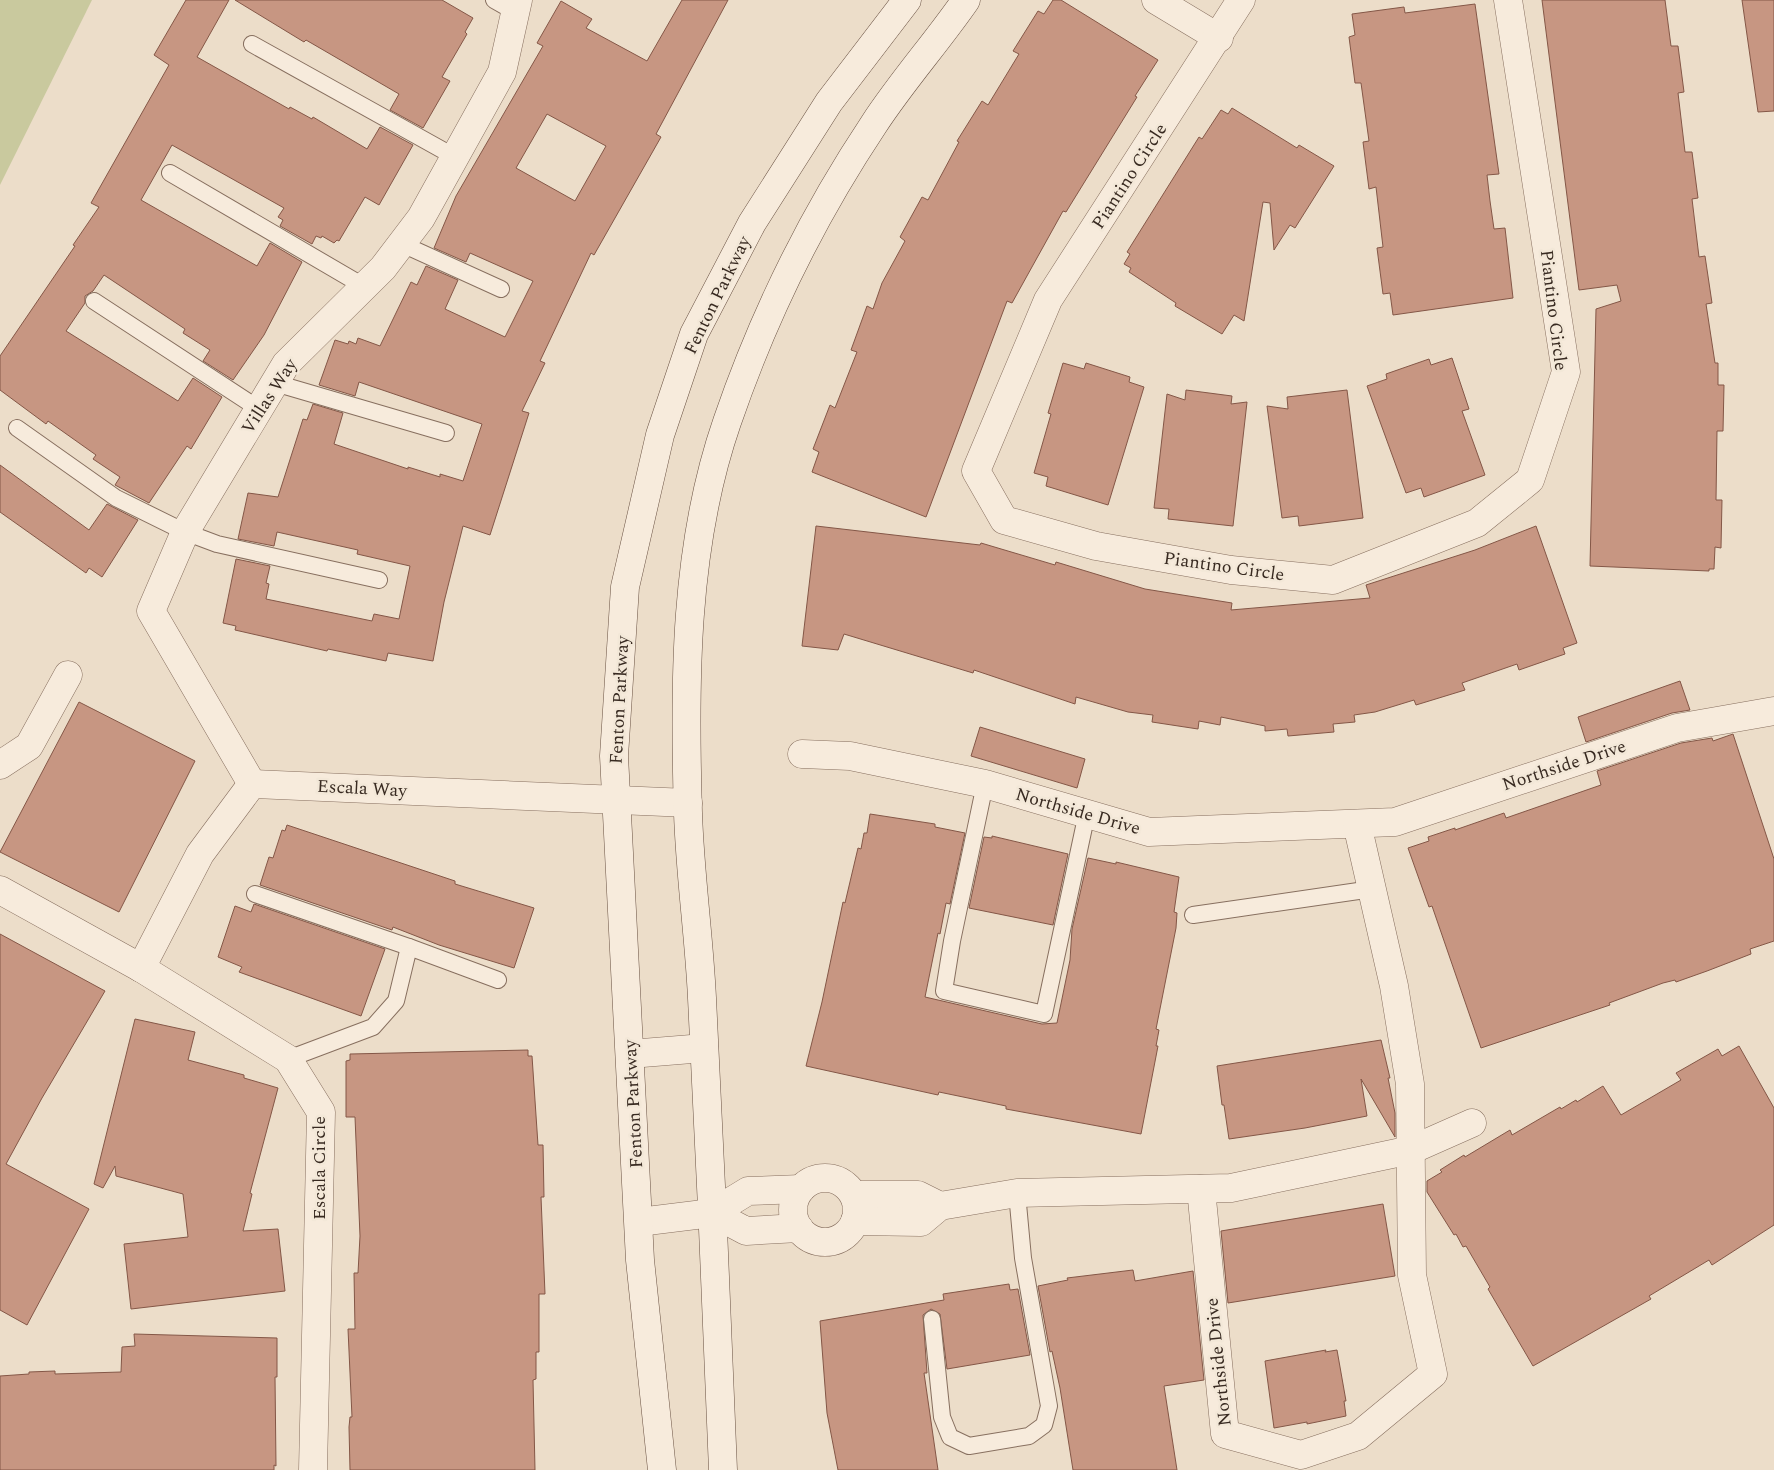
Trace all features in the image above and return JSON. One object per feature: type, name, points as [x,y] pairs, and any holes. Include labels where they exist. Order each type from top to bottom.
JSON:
[{"type":"street","name":"Fenton Parkway","points":[[662,1470],[640,1260],[614,756],[625,588],[660,435],[694,334],[757,214],[829,102],[907,0]]},
{"type":"street","points":[[723,1470],[704,1048],[688,803],[686,692],[694,588],[704,503],[726,424],[774,302],[821,208],[875,122],[966,0]]},
{"type":"street","points":[[1156,0],[1219,38]]},
{"type":"street","name":"Piantino Circle","points":[[1241,0],[1219,38],[1048,300],[976,471],[1004,520],[1096,546],[1231,570],[1333,580],[1477,524],[1530,480],[1566,372],[1508,0]]},
{"type":"street","name":"Villas Way","points":[[252,784],[151,611],[185,532],[286,364],[383,268],[422,218],[502,72],[509,4]]},
{"type":"street","points":[[0,765],[29,746],[68,675]]},
{"type":"street","name":"Northside Drive","points":[[802,754],[850,756],[985,784],[1149,832],[1357,824],[1395,822],[1677,728],[1774,711]]},
{"type":"street","name":"Escala Way","points":[[252,784],[688,803]]},
{"type":"street","points":[[141,968],[200,854],[252,784]]},
{"type":"street","name":"Northside Drive","points":[[1201,1189],[1225,1434],[1301,1455],[1358,1436],[1433,1374],[1412,1275],[1410,1084],[1394,986],[1357,824]]},
{"type":"street","name":"Escala Circle","points":[[0,890],[141,968],[288,1059],[321,1112],[312,1470]]},
{"type":"street","points":[[630,1054],[704,1048]]},
{"type":"street","points":[[855,1208],[918,1195],[940,1206],[1017,1193],[1231,1188],[1411,1150],[1472,1123]]},
{"type":"street","points":[[828,1178],[848,1186],[855,1208],[846,1234],[826,1242],[816,1241],[799,1228],[794,1219],[793,1208],[795,1198],[808,1182],[828,1178]]},
{"type":"street","points":[[639,1222],[712,1213],[748,1191],[801,1189]]},
{"type":"street","points":[[712,1213],[746,1231],[799,1228]]},
{"type":"lane","points":[[252,44],[455,157]]},
{"type":"lane","points":[[170,173],[365,287]]},
{"type":"lane","points":[[402,244],[501,288]]},
{"type":"lane","points":[[94,301],[260,409]]},
{"type":"lane","points":[[275,383],[446,433]]},
{"type":"lane","points":[[17,428],[116,498],[185,532],[217,544],[379,580]]},
{"type":"lane","points":[[985,784],[952,941],[944,991],[1044,1014],[1087,813]]},
{"type":"lane","points":[[1193,915],[1372,889]]},
{"type":"lane","points":[[255,894],[498,980]]},
{"type":"lane","points":[[288,1059],[373,1027],[396,1001],[408,947]]},
{"type":"lane","points":[[932,1319],[942,1417],[950,1437],[969,1446],[1029,1436],[1044,1425],[1049,1406],[1023,1258],[1017,1193]]},
{"type":"green space","points":[[0,0],[92,0],[0,185]]},
{"type":"building","points":[[186,0],[229,0],[197,57],[289,109],[290,107],[312,119],[313,117],[367,149],[380,127],[413,145],[379,205],[365,197],[339,241],[337,240],[334,243],[322,236],[321,238],[316,236],[312,244],[280,226],[283,220],[278,217],[284,208],[172,145],[141,200],[257,266],[270,243],[302,262],[264,335],[233,380],[203,361],[210,350],[183,333],[185,329],[104,275],[93,291],[85,296],[85,303],[66,331],[178,401],[193,378],[222,397],[191,449],[187,446],[149,503],[115,485],[120,477],[93,459],[96,455],[48,421],[46,424],[0,390],[0,356],[75,246],[73,245],[99,207],[91,203],[169,65],[154,55]]},
{"type":"building","points":[[235,0],[442,0],[473,18],[465,32],[467,34],[442,77],[450,81],[423,128],[390,110],[399,94],[306,40],[304,42]]},
{"type":"building","points":[[682,0],[728,0],[656,134],[661,137],[594,255],[591,253],[540,361],[545,363],[522,411],[529,413],[490,535],[463,526],[444,602],[433,661],[388,653],[386,661],[328,649],[327,651],[235,630],[236,626],[223,623],[236,559],[270,566],[266,583],[269,584],[266,599],[372,621],[374,614],[399,619],[410,566],[357,554],[358,550],[277,532],[274,546],[238,539],[248,493],[278,497],[303,419],[307,420],[313,404],[343,413],[334,444],[408,469],[408,467],[440,477],[440,474],[463,481],[482,424],[359,382],[355,396],[319,385],[335,340],[348,344],[349,341],[356,344],[358,338],[380,346],[411,282],[417,285],[426,266],[458,280],[445,309],[505,337],[533,281],[470,253],[466,262],[434,248],[456,196],[543,46],[537,43],[561,1],[592,19],[586,28],[647,61]],"holes":[[[547,114],[606,146],[575,201],[516,168]]]},
{"type":"building","points":[[1053,0],[1061,0],[1158,60],[1066,212],[1063,211],[1012,303],[1007,301],[926,517],[812,472],[819,452],[813,449],[830,405],[835,408],[857,352],[851,350],[867,306],[873,309],[882,283],[905,241],[900,237],[922,197],[928,200],[959,142],[957,141],[982,101],[988,105],[1019,54],[1013,51],[1038,11],[1044,14]]},
{"type":"building","points":[[1542,0],[1665,0],[1671,46],[1678,46],[1684,92],[1678,93],[1685,152],[1692,152],[1698,198],[1692,199],[1699,257],[1705,256],[1712,303],[1706,304],[1715,363],[1718,363],[1718,385],[1724,385],[1723,431],[1717,431],[1716,500],[1722,500],[1721,548],[1715,547],[1714,569],[1709,569],[1709,571],[1590,566],[1596,309],[1621,301],[1617,285],[1579,290]]},
{"type":"building","points":[[1742,0],[1774,0],[1774,111],[1758,112]]},
{"type":"building","points":[[1475,4],[1499,174],[1487,175],[1490,201],[1494,229],[1505,228],[1513,298],[1393,315],[1390,293],[1383,294],[1377,248],[1383,247],[1376,187],[1369,189],[1363,142],[1369,141],[1361,83],[1355,83],[1349,37],[1355,35],[1352,14],[1404,7],[1405,13]]},
{"type":"building","points":[[1232,108],[1297,148],[1299,145],[1334,166],[1295,228],[1290,225],[1274,250],[1270,203],[1263,202],[1244,321],[1234,315],[1222,334],[1175,306],[1176,303],[1129,272],[1131,268],[1124,264],[1130,254],[1127,252],[1199,137],[1202,139],[1221,110],[1228,114]]},
{"type":"building","points":[[1452,358],[1469,409],[1462,411],[1485,475],[1424,497],[1421,488],[1406,493],[1367,386],[1387,379],[1386,374],[1429,359],[1431,365]]},
{"type":"building","points":[[1063,363],[1084,369],[1086,363],[1130,377],[1129,382],[1144,387],[1108,505],[1046,486],[1048,477],[1034,473],[1051,414],[1048,413]]},
{"type":"building","points":[[1186,390],[1232,396],[1231,404],[1247,402],[1233,526],[1168,519],[1169,509],[1154,508],[1167,394],[1185,400]]},
{"type":"building","points":[[1347,390],[1363,518],[1299,526],[1298,516],[1282,518],[1267,406],[1288,409],[1287,397]]},
{"type":"building","points":[[0,465],[89,530],[107,504],[138,520],[102,577],[89,568],[86,573],[0,512]]},
{"type":"building","points":[[816,526],[980,545],[981,543],[1055,565],[1056,562],[1145,589],[1232,603],[1231,610],[1370,598],[1366,585],[1475,550],[1536,526],[1577,643],[1563,648],[1565,654],[1519,670],[1517,664],[1462,683],[1465,690],[1416,705],[1414,700],[1375,712],[1354,715],[1355,722],[1333,724],[1334,732],[1288,736],[1287,729],[1265,731],[1265,726],[1221,717],[1220,725],[1199,721],[1198,729],[1152,722],[1153,715],[1128,712],[1076,697],[1075,704],[974,670],[973,673],[844,634],[838,650],[802,646]]},
{"type":"building","points":[[1680,681],[1690,710],[1672,713],[1586,742],[1578,717]]},
{"type":"building","points":[[79,702],[195,761],[119,912],[0,852]]},
{"type":"building","points":[[980,727],[1085,759],[1077,788],[971,756]]},
{"type":"building","points":[[1733,734],[1774,859],[1774,941],[1750,949],[1751,954],[1707,971],[1676,982],[1675,980],[1663,983],[1609,1003],[1610,1005],[1481,1048],[1432,906],[1429,907],[1408,848],[1429,841],[1428,837],[1455,828],[1455,830],[1504,813],[1506,818],[1601,785],[1597,771],[1681,743],[1712,738],[1713,741]]},
{"type":"building","points":[[870,814],[935,824],[935,827],[965,833],[950,904],[946,903],[940,934],[938,933],[925,997],[1042,1024],[1057,1023],[1070,960],[1072,929],[1088,858],[1116,864],[1116,862],[1179,877],[1174,912],[1177,913],[1176,928],[1156,1029],[1159,1030],[1156,1046],[1158,1046],[1141,1134],[1006,1109],[1006,1106],[939,1092],[938,1095],[806,1066],[822,1002],[843,902],[845,903],[858,848],[861,849],[864,833],[867,833]]},
{"type":"building","points":[[287,825],[455,881],[455,884],[534,908],[514,968],[439,945],[393,927],[392,930],[260,885],[269,857],[273,858],[282,830],[285,831]]},
{"type":"building","points":[[992,836],[1068,854],[1053,925],[969,908],[984,837],[992,838]]},
{"type":"building","points":[[254,904],[385,949],[361,1016],[239,972],[242,967],[218,957],[235,906],[251,912]]},
{"type":"building","points":[[0,934],[105,991],[42,1098],[6,1164],[89,1209],[27,1325],[0,1310]]},
{"type":"building","points":[[135,1019],[195,1032],[188,1060],[244,1075],[244,1078],[278,1088],[250,1193],[252,1194],[243,1231],[278,1229],[285,1291],[131,1309],[124,1244],[188,1237],[183,1194],[116,1176],[115,1166],[103,1188],[94,1184]]},
{"type":"building","points":[[1381,1040],[1390,1078],[1388,1078],[1395,1113],[1395,1137],[1361,1079],[1367,1116],[1305,1128],[1229,1139],[1217,1066]]},
{"type":"building","points":[[1739,1046],[1774,1108],[1774,1225],[1712,1265],[1709,1260],[1649,1296],[1651,1299],[1533,1366],[1488,1289],[1490,1287],[1466,1246],[1463,1247],[1456,1234],[1454,1235],[1427,1192],[1427,1181],[1442,1172],[1440,1170],[1464,1155],[1465,1157],[1510,1130],[1512,1135],[1560,1107],[1561,1109],[1576,1100],[1577,1102],[1603,1086],[1621,1115],[1681,1080],[1676,1073],[1718,1049],[1722,1056]]},
{"type":"building","points":[[528,1050],[528,1056],[532,1056],[538,1145],[543,1145],[544,1197],[541,1197],[545,1294],[539,1294],[539,1352],[536,1352],[536,1379],[533,1380],[535,1470],[350,1470],[349,1427],[350,1417],[352,1417],[348,1329],[355,1329],[354,1273],[358,1273],[360,1236],[355,1117],[346,1117],[346,1061],[350,1060],[350,1054]]},
{"type":"building","points":[[1383,1204],[1395,1276],[1228,1303],[1221,1231]]},
{"type":"building","points":[[1133,1270],[1135,1281],[1193,1271],[1204,1380],[1164,1386],[1177,1470],[1073,1470],[1060,1388],[1052,1351],[1050,1352],[1038,1286],[1068,1280],[1067,1278]]},
{"type":"building","points":[[1009,1284],[1010,1290],[1018,1289],[1030,1355],[947,1369],[940,1314],[931,1309],[923,1315],[927,1373],[924,1373],[938,1470],[838,1470],[827,1413],[820,1321],[944,1300],[943,1294]]},
{"type":"building","points":[[134,1334],[277,1338],[277,1377],[275,1377],[276,1466],[274,1465],[274,1470],[0,1470],[0,1376],[55,1371],[55,1374],[121,1372],[122,1347],[135,1346]]},
{"type":"building","points":[[1326,1350],[1325,1352],[1337,1350],[1346,1401],[1344,1401],[1346,1416],[1274,1428],[1265,1361]]}]
